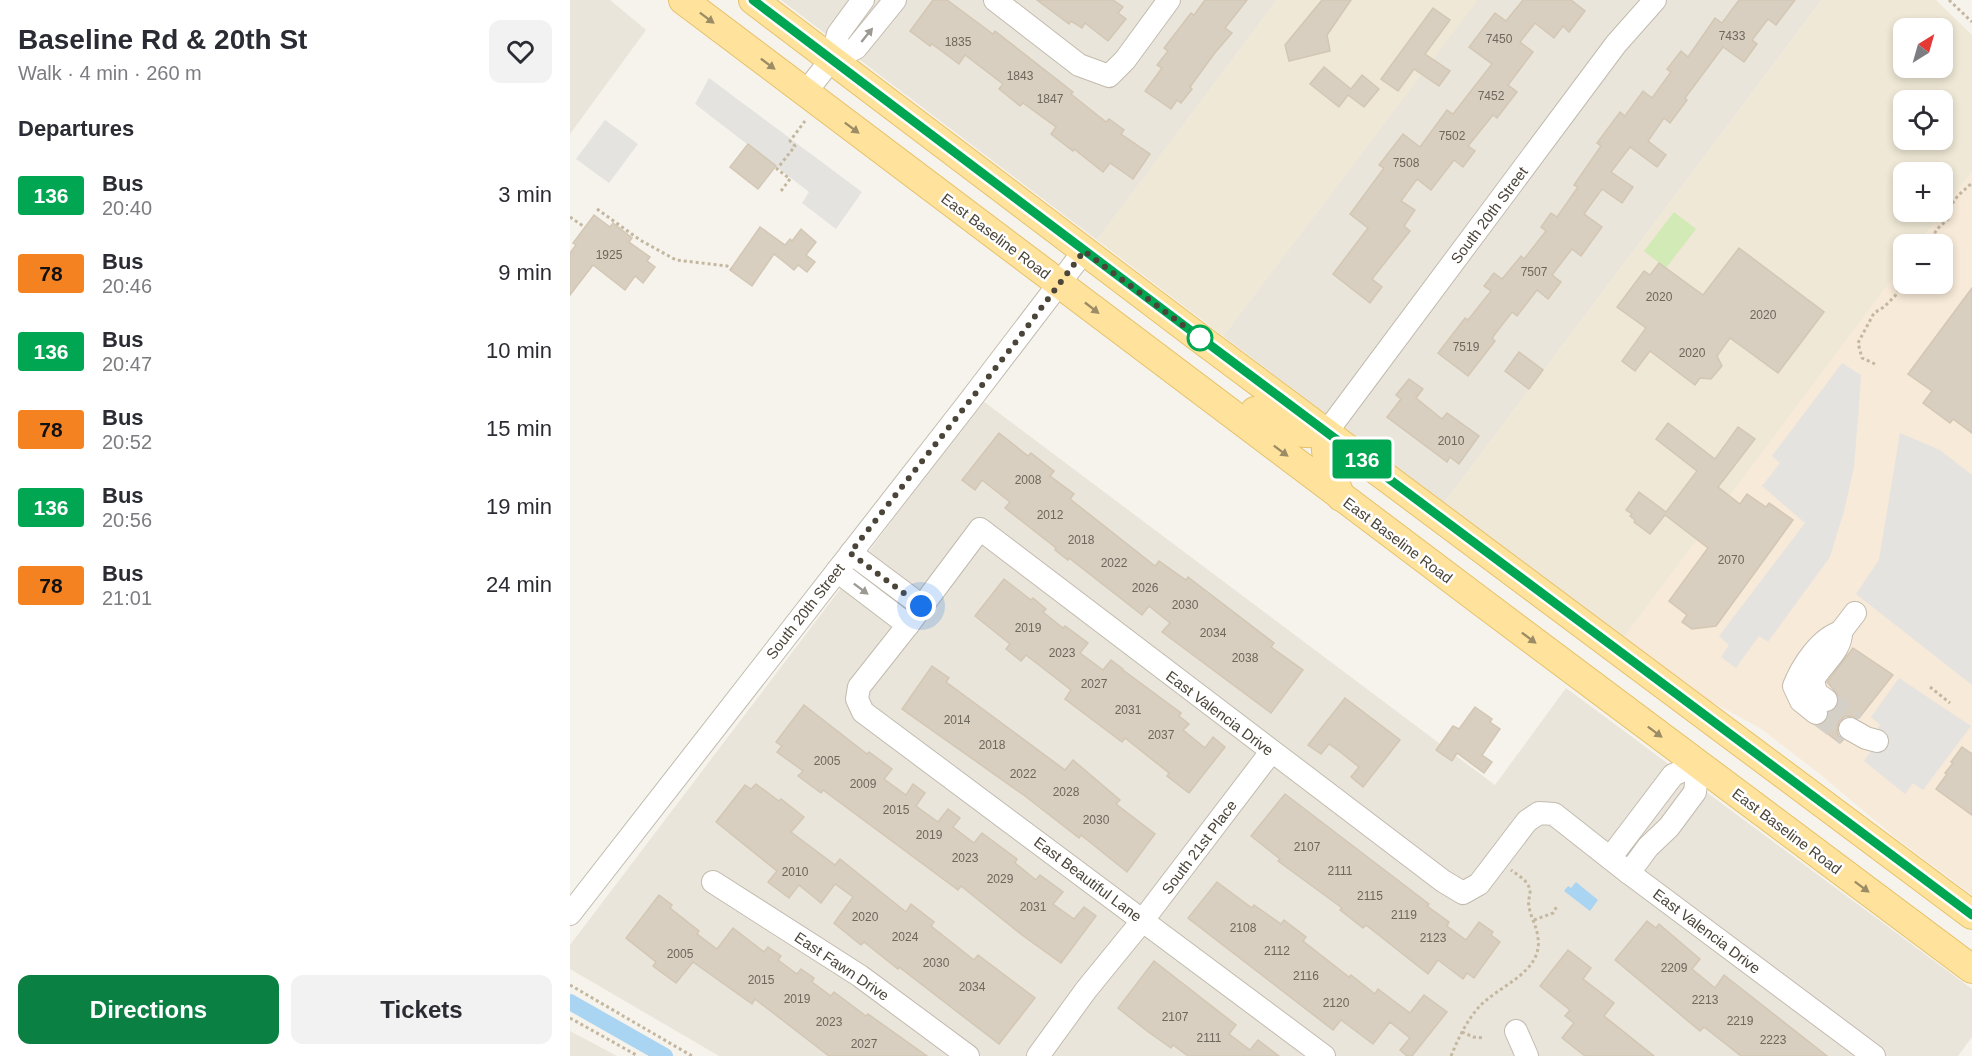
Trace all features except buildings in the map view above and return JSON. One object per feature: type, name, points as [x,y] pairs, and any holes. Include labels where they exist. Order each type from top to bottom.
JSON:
[{"type":"main road","name":"East Baseline Road","points":[[683,0],[1060,283],[1148,352],[1972,969]]},
{"type":"main road","points":[[753,0],[1326,433],[1972,915]]},
{"type":"main road","points":[[1148,352],[1199,371],[1274,424],[1292,433],[1326,433]]},
{"type":"main road","points":[[1326,433],[1324,447],[1341,496]]},
{"type":"main road","points":[[1483,603],[1508,568]]},
{"type":"main road","points":[[1698,764],[1724,730]]},
{"type":"street","points":[[806,93],[831,60],[838,34],[863,0]]},
{"type":"street","points":[[994,0],[1079,65],[1109,76],[1125,60],[1169,0]]},
{"type":"street","name":"South 20th Street","points":[[1326,433],[1616,44],[1655,0]]},
{"type":"street","points":[[831,60],[856,48],[890,2]]},
{"type":"street","name":"South 20th Street","points":[[570,914],[1084,251]]},
{"type":"street","name":"East Valencia Drive","points":[[921,606],[980,529],[1271,752],[1443,881],[1463,893],[1479,884],[1527,821],[1539,813],[1554,814],[1629,873],[1874,1056]]},
{"type":"street","points":[[837,571],[908,625],[921,606],[850,553]]},
{"type":"street","points":[[1821,707],[1807,697],[1804,683],[1855,613]]},
{"type":"street","name":"East Beautiful Lane","points":[[908,625],[859,687],[856,699],[863,712],[1324,1056]]},
{"type":"street","points":[[1851,729],[1874,740]]},
{"type":"street","name":"South 21st Place","points":[[1038,1056],[1086,990],[1143,920],[1271,752]]},
{"type":"street","points":[[1610,858],[1673,775],[1698,764],[1695,792],[1669,827],[1648,847],[1629,873]]},
{"type":"street","points":[[1647,810],[1669,827]]},
{"type":"street","name":"East Fawn Drive","points":[[713,882],[860,976],[968,1056]]},
{"type":"street","points":[[1516,1031],[1527,1056]]},
{"type":"path","points":[[1949,0],[1972,22]]},
{"type":"path","points":[[781,191],[790,179],[777,169],[795,146],[790,141],[805,121]]},
{"type":"path","points":[[1934,234],[1948,219],[1949,208],[1958,195],[1972,183]]},
{"type":"path","points":[[597,209],[640,240],[676,260],[727,266],[731,269]]},
{"type":"path","points":[[570,217],[584,226]]},
{"type":"path","points":[[1875,364],[1862,358],[1858,343],[1874,313],[1884,307],[1895,294]]},
{"type":"path","points":[[1930,687],[1950,703]]},
{"type":"path","points":[[1451,1056],[1462,1032],[1478,1009],[1494,993],[1514,982],[1536,956],[1539,939],[1528,904],[1530,889],[1528,883],[1497,861]]},
{"type":"path","points":[[1533,920],[1553,913],[1557,906]]},
{"type":"path","points":[[570,985],[692,1056]]},
{"type":"path","points":[[570,1018],[638,1056]]},
{"type":"path","points":[[1462,1032],[1473,1037],[1485,1038]]},
{"type":"shaded area","points":[[570,0],[610,0],[646,30],[570,134]]},
{"type":"shaded area","points":[[781,0],[1277,0],[1097,240]]},
{"type":"shaded area","points":[[1277,0],[1478,0],[1223,336],[1097,240]]},
{"type":"shaded area","points":[[1477,0],[1822,0],[1444,503],[1223,336]]},
{"type":"shaded area","points":[[1822,0],[1936,0],[1972,35],[1972,172],[1953,197],[1953,162],[1893,162],[1893,222],[1934,222],[1926,234],[1893,234],[1893,277],[1624,637],[1444,503]]},
{"type":"shaded area","points":[[709,78],[862,192],[836,229],[802,203],[809,192],[695,104]]},
{"type":"shaded area","points":[[605,120],[638,144],[609,183],[576,159]]},
{"type":"shaded area","points":[[1972,172],[1972,895],[1896,838],[1820,774],[1760,728],[1712,702],[1624,637],[1893,276],[1893,294],[1953,294],[1953,234],[1926,234],[1934,222],[1953,222],[1953,197]]},
{"type":"shaded area","points":[[1842,363],[1861,375],[1854,467],[1830,557],[1768,642],[1759,636],[1736,668],[1721,657],[1729,645],[1719,636],[1805,523],[1762,486],[1780,463],[1772,456]]},
{"type":"shaded area","points":[[983,401],[1495,785],[1566,688],[1972,989],[1972,1037],[1958,1056],[719,1056],[570,969],[570,945]]},
{"type":"shaded area","points":[[1900,433],[1940,450],[1972,475],[1972,685],[1856,594],[1879,560]]},
{"type":"shaded area","points":[[1899,678],[1971,726],[1923,790],[1913,783],[1905,794],[1864,761],[1872,750],[1865,745],[1880,725],[1871,717]]},
{"type":"shaded area","points":[[570,1031],[617,1056],[570,1056]]},
{"type":"green space","points":[[1674,212],[1696,229],[1666,268],[1644,251]]},
{"type":"water","points":[[1576,882],[1598,900],[1590,911],[1564,891]]},
{"type":"waterway","points":[[570,1002],[665,1056]]},
{"type":"tunnel","points":[[1826,700],[1856,722]]},
{"type":"tunnel","points":[[1816,713],[1846,735]]},
{"type":"bus line","name":"136","points":[[753,0],[1972,915]]},
{"type":"route","points":[[921,606],[850,553],[1012,347],[1084,251],[1200,338]]}]
